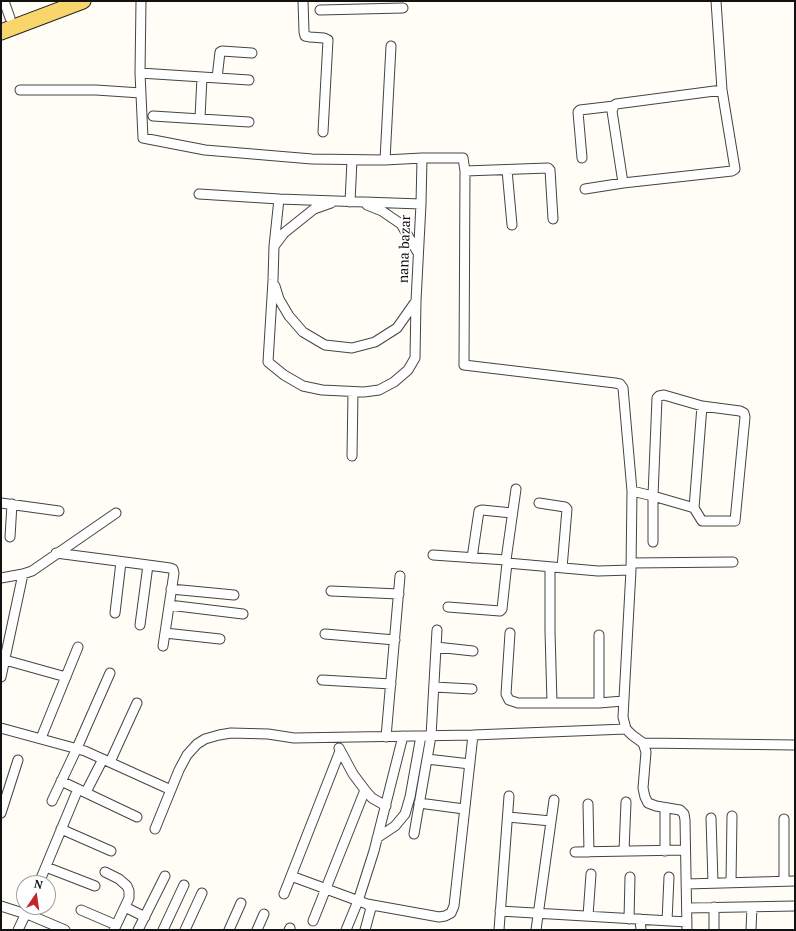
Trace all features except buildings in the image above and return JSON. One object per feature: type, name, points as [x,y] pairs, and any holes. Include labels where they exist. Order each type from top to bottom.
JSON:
[{"type":"main road","points":[[6,20],[58,1]]},
{"type":"main road","points":[[1,32],[83,1]]},
{"type":"street","points":[[4,1],[6,20]]},
{"type":"street","points":[[141,1],[140,73],[143,138],[205,150],[312,159],[385,160],[464,158],[464,365],[615,383],[620,384],[623,388],[632,491],[631,567],[623,701],[623,717],[626,729],[643,742],[795,744]]},
{"type":"street","points":[[303,1],[305,36],[324,38],[328,40],[323,132]]},
{"type":"street","points":[[585,189],[732,171],[735,169],[722,90],[716,1]]},
{"type":"street","points":[[320,10],[352,5],[380,5],[403,8]]},
{"type":"street","points":[[385,160],[391,46]]},
{"type":"street","points":[[217,78],[220,52],[252,53]]},
{"type":"street","points":[[140,73],[249,80]]},
{"type":"street","points":[[200,118],[202,77]]},
{"type":"street","points":[[20,90],[96,90],[141,92]]},
{"type":"street","points":[[582,158],[578,112],[580,110],[722,90]]},
{"type":"street","points":[[614,106],[612,111],[623,184]]},
{"type":"street","points":[[153,116],[249,122]]},
{"type":"street","points":[[421,204],[422,158]]},
{"type":"street","points":[[350,202],[352,160]]},
{"type":"street","points":[[465,171],[548,168],[550,170],[553,219]]},
{"type":"street","points":[[507,170],[512,225]]},
{"type":"street","points":[[199,194],[279,199]]},
{"type":"street","name":"nana bazar","points":[[279,199],[360,202],[421,204],[416,301],[416,358],[408,370],[394,382],[379,390],[353,392],[322,390],[303,386],[284,375],[268,362],[274,246],[279,199]]},
{"type":"street","points":[[274,246],[284,233],[314,209],[336,201]]},
{"type":"street","points":[[360,202],[382,211],[401,224],[418,254]]},
{"type":"street","points":[[273,280],[279,299],[289,316],[302,332],[325,345],[352,348],[375,342],[397,328],[416,301]]},
{"type":"street","points":[[352,456],[353,392]]},
{"type":"street","points":[[653,542],[653,496],[657,398],[659,396],[664,395],[702,406],[740,411],[744,413],[745,417],[736,521],[702,521],[694,508],[702,406]]},
{"type":"street","points":[[448,608],[500,611],[502,609],[506,562],[516,489]]},
{"type":"street","points":[[632,491],[694,508]]},
{"type":"street","points":[[539,502],[565,507],[567,509],[562,568]]},
{"type":"street","points":[[1,503],[59,511]]},
{"type":"street","points":[[10,537],[12,504]]},
{"type":"street","points":[[472,558],[479,511],[512,513]]},
{"type":"street","points":[[1,578],[32,571],[116,513]]},
{"type":"street","points":[[56,553],[173,569],[174,573],[163,646]]},
{"type":"street","points":[[433,555],[598,571],[631,567],[733,562]]},
{"type":"street","points":[[115,613],[121,562]]},
{"type":"street","points":[[140,625],[148,565]]},
{"type":"street","points":[[550,567],[552,703]]},
{"type":"street","points":[[1,677],[23,574]]},
{"type":"street","points":[[386,737],[400,576]]},
{"type":"street","points":[[171,589],[234,595]]},
{"type":"street","points":[[331,591],[398,594]]},
{"type":"street","points":[[169,605],[243,614]]},
{"type":"street","points":[[414,834],[431,736],[437,630]]},
{"type":"street","points":[[165,633],[220,639]]},
{"type":"street","points":[[510,633],[506,694],[509,700],[518,703],[599,703],[623,701]]},
{"type":"street","points":[[325,634],[394,640]]},
{"type":"street","points":[[599,635],[599,703]]},
{"type":"street","points":[[41,738],[78,647]]},
{"type":"street","points":[[436,647],[473,651]]},
{"type":"street","points":[[5,660],[66,677]]},
{"type":"street","points":[[52,800],[78,748],[110,673]]},
{"type":"street","points":[[322,680],[391,684]]},
{"type":"street","points":[[434,687],[472,689]]},
{"type":"street","points":[[42,875],[61,829],[82,790],[106,760],[137,703]]},
{"type":"street","points":[[1,728],[78,748],[171,790]]},
{"type":"street","points":[[155,829],[178,770],[187,756],[197,744],[205,739],[231,732],[268,734],[294,738],[473,735],[626,729]]},
{"type":"street","points":[[291,876],[362,902],[439,917],[451,913],[454,906],[473,735]]},
{"type":"street","points":[[346,930],[362,902],[403,736]]},
{"type":"street","points":[[377,838],[395,826],[405,814],[410,797],[420,736]]},
{"type":"street","points":[[336,737],[340,751],[352,774],[372,798],[386,806]]},
{"type":"street","points":[[500,911],[667,921],[687,926],[684,814],[680,810],[665,808],[648,803],[643,788],[646,752],[643,742]]},
{"type":"street","points":[[284,894],[340,751]]},
{"type":"street","points":[[426,759],[470,764]]},
{"type":"street","points":[[1,813],[18,760]]},
{"type":"street","points":[[62,781],[136,817]]},
{"type":"street","points":[[312,921],[324,888],[365,790]]},
{"type":"street","points":[[499,930],[509,796]]},
{"type":"street","points":[[536,930],[554,800]]},
{"type":"street","points":[[624,851],[626,802]]},
{"type":"street","points":[[419,803],[464,810]]},
{"type":"street","points":[[588,804],[589,852]]},
{"type":"street","points":[[665,808],[665,851]]},
{"type":"street","points":[[730,882],[732,816]]},
{"type":"street","points":[[508,817],[551,821]]},
{"type":"street","points":[[711,818],[713,883]]},
{"type":"street","points":[[784,819],[784,881]]},
{"type":"street","points":[[61,829],[111,851]]},
{"type":"street","points":[[574,852],[685,850]]},
{"type":"street","points":[[46,866],[95,886]]},
{"type":"street","points":[[81,910],[115,927],[129,898],[129,891],[127,886],[119,879],[105,872]]},
{"type":"street","points":[[588,916],[591,874]]},
{"type":"street","points":[[138,930],[165,876]]},
{"type":"street","points":[[629,919],[630,877]]},
{"type":"street","points":[[667,921],[668,877]]},
{"type":"street","points":[[686,884],[795,881]]},
{"type":"street","points":[[163,930],[184,885]]},
{"type":"street","points":[[185,930],[202,893]]},
{"type":"street","points":[[362,902],[371,908],[364,930]]},
{"type":"street","points":[[229,930],[241,903]]},
{"type":"street","points":[[1,906],[16,909]]},
{"type":"street","points":[[687,908],[795,906]]},
{"type":"street","points":[[125,907],[145,917]]},
{"type":"street","points":[[714,907],[714,930]]},
{"type":"street","points":[[751,930],[752,907]]},
{"type":"street","points":[[257,930],[264,914]]},
{"type":"street","points":[[18,930],[26,915]]},
{"type":"street","points":[[35,915],[59,929]]},
{"type":"street","points":[[640,919],[641,930]]}]
